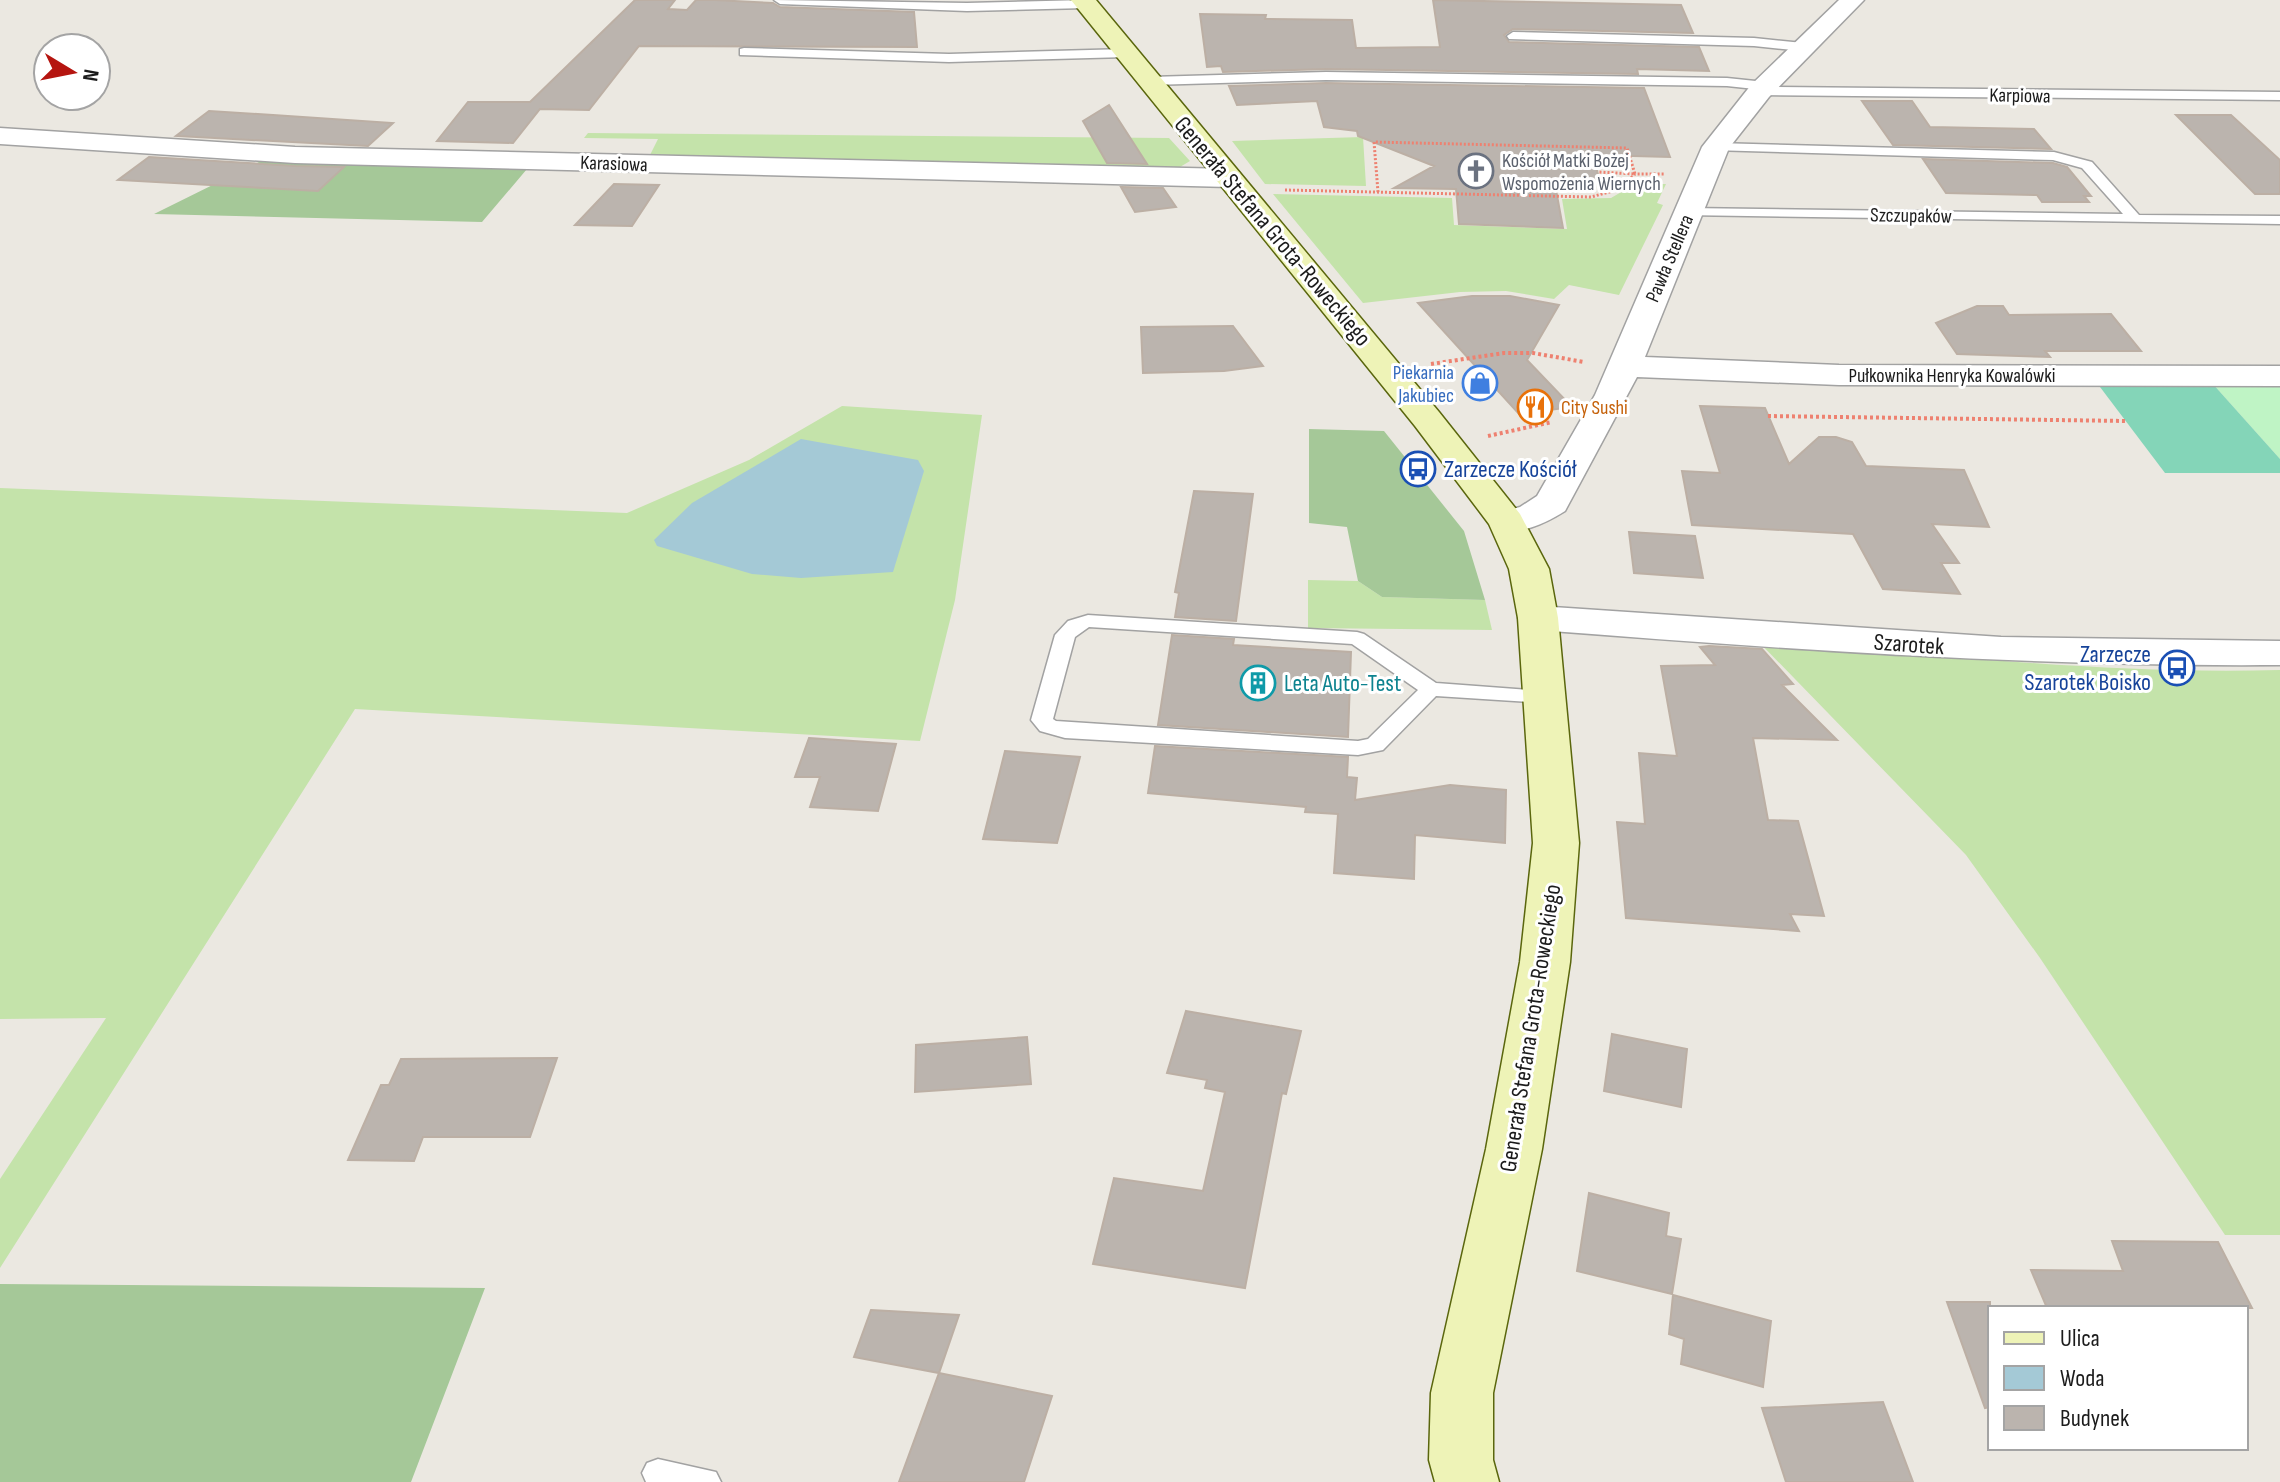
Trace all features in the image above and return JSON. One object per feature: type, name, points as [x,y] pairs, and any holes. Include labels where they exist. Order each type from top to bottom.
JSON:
[{"type":"street","name":"Pawła Stellera","points":[[1507,522],[1533,515],[1552,503],[1612,395],[1716,147],[1762,88],[1852,0]]},
{"type":"street","name":"Generała Stefana Grota-Roweckiego","points":[[1084,2],[1378,358],[1507,522],[1529,569],[1538,618],[1556,843],[1545,962],[1514,1149],[1462,1393],[1461,1460],[1467,1482]]},
{"type":"street","name":"Karasiowa","points":[[0,136],[295,155],[1229,178]]},
{"type":"street","name":"Pułkownika Henryka Kowalówki","points":[[1624,366],[1839,375],[2280,376]]},
{"type":"street","name":"Szarotek","points":[[1538,618],[2114,655],[2280,653]]},
{"type":"lane","name":"Generała Stefana Grota-Roweckiego","points":[[780,0],[967,7],[1084,2]]},
{"type":"lane","points":[[1513,36],[1754,42],[1803,47]]},
{"type":"lane","points":[[744,52],[949,58],[1127,53]]},
{"type":"lane","name":"Karpiowa","points":[[1150,81],[1469,77],[1727,82],[1762,88],[2280,96]]},
{"type":"lane","points":[[1716,147],[2054,156],[2087,165],[2135,219]]},
{"type":"lane","name":"Szczupaków","points":[[1688,212],[2280,220]]},
{"type":"lane","points":[[1431,689],[1375,745],[1358,748],[1065,731],[1048,726],[1042,720],[1065,635],[1075,625],[1088,621],[1357,638],[1431,689],[1544,697]]},
{"type":"lane","points":[[658,1473],[705,1482]]},
{"type":"path","points":[[1378,192],[1374,142],[1627,148],[1635,174]]},
{"type":"path","points":[[1598,172],[1704,176]]},
{"type":"path","points":[[1274,190],[1591,197],[1620,189],[1635,174]]},
{"type":"path","points":[[1427,364],[1504,353],[1533,353],[1587,363]]},
{"type":"path","points":[[1768,416],[2126,421]]},
{"type":"green space","points":[[588,133],[1169,138],[1190,161],[1175,170],[648,159],[658,139],[584,138]]},
{"type":"green space","points":[[1363,137],[1366,186],[1265,184],[1232,141]]},
{"type":"green space","points":[[267,158],[527,169],[482,222],[154,214]]},
{"type":"green space","points":[[1635,184],[1666,184],[1657,203],[1663,205],[1619,295],[1569,285],[1554,299],[1506,291],[1460,292],[1363,303],[1273,194],[1452,198],[1454,225],[1567,229],[1562,199],[1611,198]]},
{"type":"green space","points":[[2097,383],[2212,383],[2280,459],[2280,473],[2165,473]]},
{"type":"green space","points":[[2212,383],[2280,383],[2280,459]]},
{"type":"green space","points":[[842,406],[982,415],[955,600],[920,741],[355,709],[0,1268],[0,1179],[106,1018],[0,1019],[0,488],[627,513],[749,460]]},
{"type":"green space","points":[[1309,429],[1384,431],[1464,531],[1485,600],[1382,597],[1358,581],[1347,527],[1309,523]]},
{"type":"green space","points":[[1308,580],[1358,581],[1382,597],[1485,600],[1492,630],[1308,628]]},
{"type":"green space","points":[[1757,640],[2084,666],[2280,670],[2280,1235],[2225,1235],[2040,958],[1966,855]]},
{"type":"green space","points":[[0,1284],[485,1288],[411,1482],[0,1482]]},
{"type":"water","points":[[801,439],[918,460],[924,471],[893,572],[801,578],[752,574],[657,546],[654,540],[692,503]]},
{"type":"building","points":[[635,0],[675,0],[668,9],[687,10],[696,0],[715,0],[773,3],[780,7],[914,12],[917,47],[639,46],[589,110],[540,109],[513,143],[437,141],[468,102],[530,102]]},
{"type":"building","points":[[1433,0],[1681,5],[1693,33],[1513,29],[1504,35],[1509,42],[1699,47],[1709,71],[1637,69],[1638,74],[1326,69],[1223,72],[1221,66],[1207,67],[1200,14],[1266,15],[1265,19],[1352,20],[1356,48],[1440,47]]},
{"type":"building","points":[[1326,83],[1644,88],[1670,157],[1594,155],[1599,180],[1571,178],[1574,190],[1556,190],[1563,228],[1459,224],[1456,189],[1394,188],[1434,166],[1358,136],[1357,131],[1324,127],[1317,101],[1237,105],[1229,86]]},
{"type":"building","points":[[1862,101],[1912,101],[1930,127],[2034,129],[2051,149],[1893,145]]},
{"type":"building","points":[[1109,105],[1147,164],[1107,163],[1083,121]]},
{"type":"building","points":[[209,111],[393,123],[368,146],[176,136]]},
{"type":"building","points":[[2176,115],[2231,115],[2280,160],[2280,194],[2255,194]]},
{"type":"building","points":[[149,157],[344,167],[318,191],[118,180]]},
{"type":"building","points":[[1923,159],[2053,163],[2067,167],[2091,196],[2084,196],[2089,202],[2042,202],[2037,195],[1946,193]]},
{"type":"building","points":[[614,184],[659,185],[632,226],[575,225]]},
{"type":"building","points":[[1121,187],[1163,188],[1176,207],[1135,212]]},
{"type":"building","points":[[1472,296],[1510,296],[1559,305],[1527,360],[1572,407],[1519,414],[1418,303]]},
{"type":"building","points":[[1977,306],[2003,306],[2009,315],[2111,314],[2141,351],[2045,351],[2050,357],[1957,354],[1936,323]]},
{"type":"building","points":[[1233,326],[1263,366],[1224,371],[1143,373],[1141,327]]},
{"type":"building","points":[[1700,406],[1765,408],[1789,464],[1819,437],[1836,437],[1852,442],[1866,466],[1964,470],[1989,527],[1932,524],[1959,563],[1941,563],[1960,594],[1883,589],[1853,534],[1692,525],[1682,471],[1720,473]]},
{"type":"building","points":[[1194,491],[1253,494],[1236,621],[1175,617],[1179,593],[1175,592]]},
{"type":"building","points":[[1629,532],[1695,536],[1703,578],[1634,573]]},
{"type":"building","name":"Leta Auto-Test","points":[[1172,635],[1234,639],[1233,645],[1351,652],[1348,737],[1158,725]]},
{"type":"building","points":[[1700,647],[1762,649],[1793,684],[1782,685],[1837,740],[1753,738],[1768,820],[1798,821],[1824,916],[1790,914],[1799,931],[1626,918],[1617,822],[1645,824],[1639,753],[1677,756],[1661,666],[1715,665]]},
{"type":"building","points":[[809,738],[896,744],[878,811],[810,807],[820,777],[795,777]]},
{"type":"building","points":[[1155,746],[1348,757],[1347,777],[1357,778],[1355,800],[1450,785],[1506,790],[1505,843],[1415,835],[1414,879],[1334,873],[1338,814],[1305,812],[1306,807],[1148,793]]},
{"type":"building","points":[[1005,751],[1080,757],[1057,843],[983,839]]},
{"type":"building","points":[[1186,1011],[1301,1031],[1286,1094],[1282,1093],[1245,1288],[1093,1264],[1114,1178],[1203,1191],[1225,1092],[1205,1088],[1207,1080],[1167,1073]]},
{"type":"building","points":[[1612,1034],[1687,1049],[1681,1107],[1604,1091]]},
{"type":"building","points":[[1027,1037],[1031,1084],[915,1092],[916,1045]]},
{"type":"building","points":[[557,1058],[530,1137],[423,1137],[414,1161],[348,1160],[381,1085],[389,1085],[401,1059]]},
{"type":"building","points":[[1589,1193],[1669,1213],[1666,1236],[1681,1239],[1672,1294],[1577,1271]]},
{"type":"building","points":[[2112,1241],[2218,1242],[2252,1308],[2046,1306],[2031,1270],[2123,1271]]},
{"type":"building","points":[[1673,1295],[1771,1321],[1763,1387],[1681,1364],[1684,1339],[1669,1334]]},
{"type":"building","points":[[1947,1302],[1990,1302],[1988,1407],[1985,1408]]},
{"type":"building","points":[[871,1310],[959,1315],[939,1373],[854,1357]]},
{"type":"building","points":[[939,1373],[1052,1396],[1024,1482],[899,1482]]},
{"type":"building","points":[[1883,1402],[1913,1482],[1786,1482],[1762,1408]]},
{"type":"place","name":"Kościół Matki Bożej Wspomożenia Wiernych","points":[[1476,171]]},
{"type":"place","name":"Piekarnia Jakubiec","points":[[1480,383]]},
{"type":"place","name":"City Sushi","points":[[1535,407]]},
{"type":"place","name":"Zarzecze Kościół","points":[[1418,469]]},
{"type":"place","name":"Zarzecze Szarotek Boisko","points":[[2177,668]]},
{"type":"place","name":"Leta Auto-Test","points":[[1258,683]]}]
